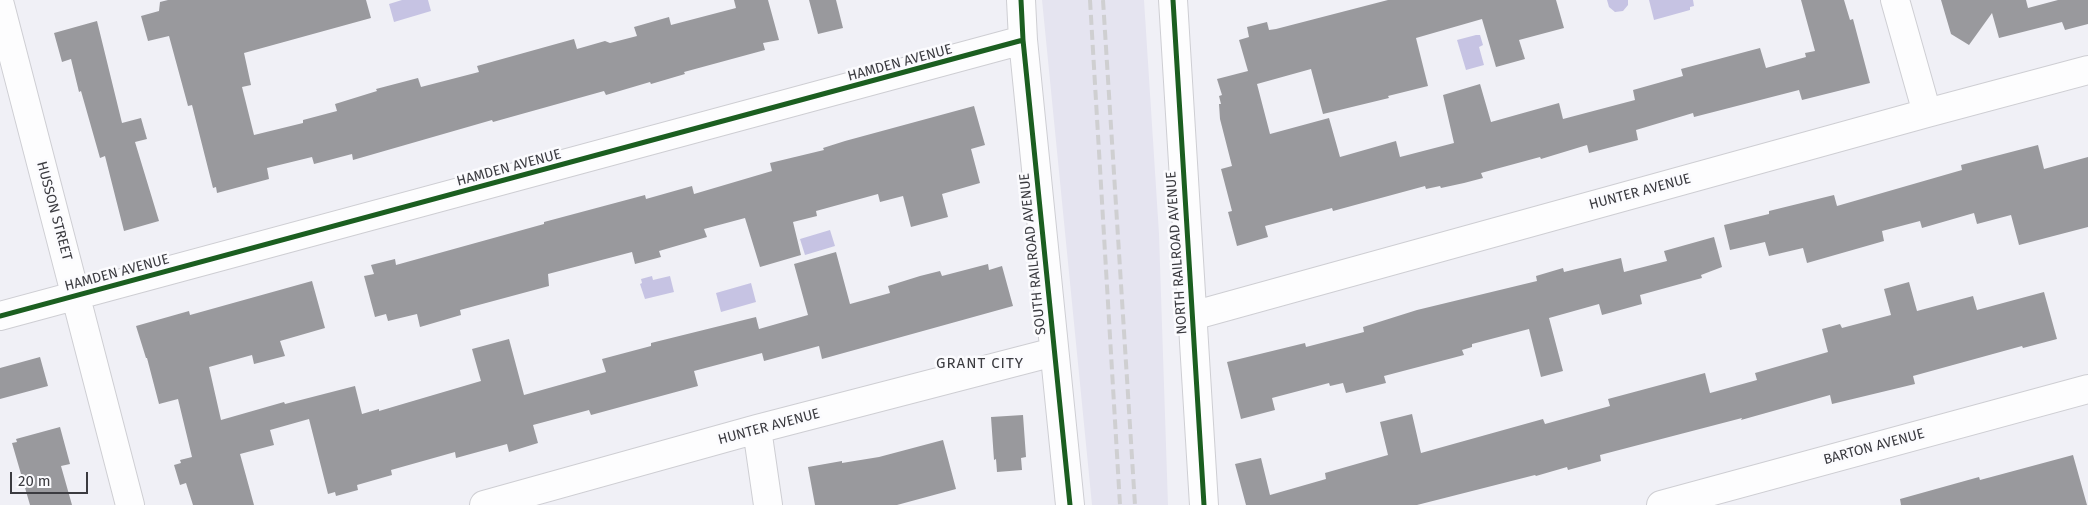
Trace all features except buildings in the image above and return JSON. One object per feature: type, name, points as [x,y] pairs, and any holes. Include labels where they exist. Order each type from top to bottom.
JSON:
[{"type":"street","name":"SOUTH RAILROAD AVENUE","points":[[1021,0],[1023,40],[1070,505]]},
{"type":"street","name":"NORTH RAILROAD AVENUE","points":[[1175,0],[1204,505]]},
{"type":"street","points":[[1895,0],[1927,113]]},
{"type":"street","name":"HUSSON STREET","points":[[0,5],[130,505]]},
{"type":"street","name":"HAMDEN AVENUE","points":[[0,316],[1023,40]]},
{"type":"street","name":"HUNTER AVENUE","points":[[1192,316],[2088,70]]},
{"type":"street","name":"HUNTER AVENUE","points":[[484,505],[757,429],[1054,352]]},
{"type":"street","name":"BARTON AVENUE","points":[[1661,505],[2088,389]]},
{"type":"street","points":[[757,429],[768,505]]},
{"type":"shaded area","points":[[402,0],[428,0],[431,11],[394,22],[389,4]]},
{"type":"shaded area","points":[[1042,0],[1144,0],[1159,234],[1168,505],[1092,505]]},
{"type":"shaded area","points":[[1607,0],[1628,0],[1628,5],[1623,11],[1615,12],[1609,7]]},
{"type":"shaded area","points":[[1649,0],[1693,0],[1694,6],[1690,7],[1690,10],[1654,20]]},
{"type":"shaded area","points":[[1480,35],[1483,45],[1479,47],[1484,65],[1466,70],[1457,40]]},
{"type":"shaded area","points":[[830,230],[835,246],[805,255],[800,239]]},
{"type":"shaded area","points":[[652,276],[653,280],[670,276],[674,292],[645,299],[640,284],[642,283],[641,279]]},
{"type":"shaded area","points":[[751,283],[756,302],[721,312],[716,293]]},
{"type":"railway","points":[[1090,0],[1120,505]]},
{"type":"railway","points":[[1103,0],[1135,505]]},
{"type":"cycle path","points":[[1021,0],[1023,40],[1070,505]]},
{"type":"cycle path","points":[[1173,0],[1204,505]]},
{"type":"cycle path","points":[[0,316],[1023,40]]},
{"type":"district","name":"GRANT CITY","points":[[980,364]]}]
